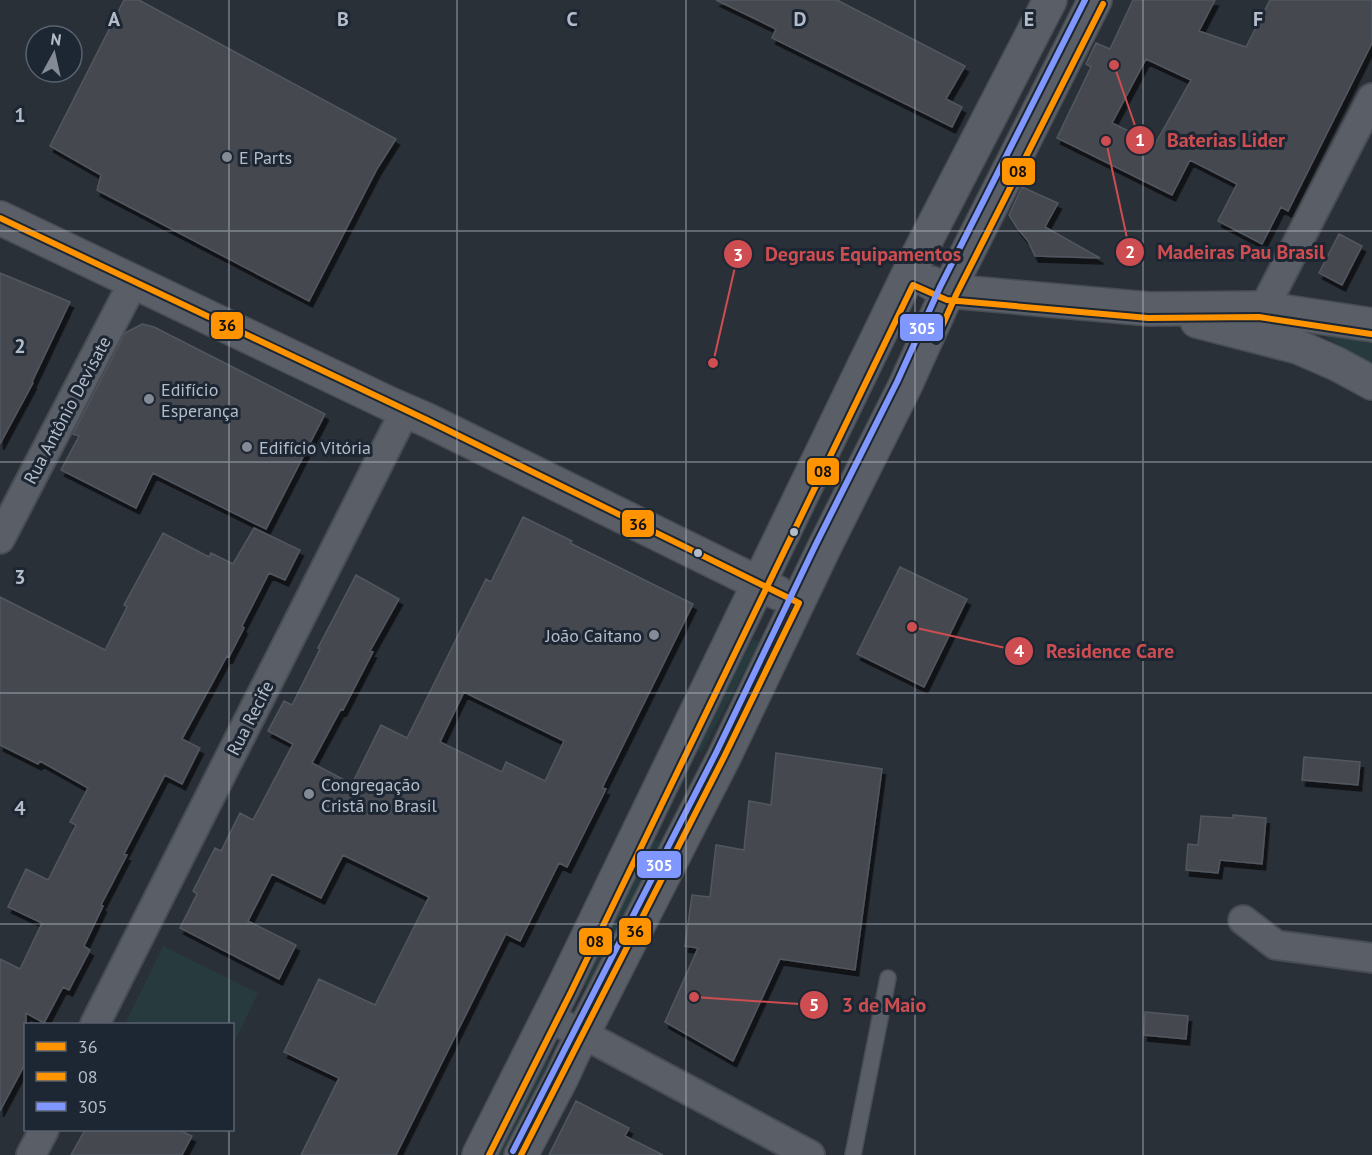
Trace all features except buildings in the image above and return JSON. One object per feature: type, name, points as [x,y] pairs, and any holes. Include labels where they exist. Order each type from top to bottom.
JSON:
[{"type":"street","points":[[479,1155],[548,1018],[909,273],[1050,0]]},
{"type":"street","points":[[521,1155],[686,832],[905,386],[948,291],[1095,0]]},
{"type":"street","points":[[1264,308],[1372,98]]},
{"type":"street","points":[[0,218],[427,420],[799,603]]},
{"type":"street","points":[[909,273],[948,291],[1149,309],[1264,308],[1372,325]]},
{"type":"street","name":"Rua Antônio Devisate","points":[[0,539],[10,496],[134,281]]},
{"type":"street","points":[[1149,309],[1298,347],[1372,383]]},
{"type":"street","name":"Rua Recife","points":[[96,1023],[405,411]]},
{"type":"street","points":[[647,814],[686,832]]},
{"type":"street","points":[[1244,920],[1276,945],[1372,958]]},
{"type":"street","points":[[548,1018],[583,1034],[810,1155]]},
{"type":"street","points":[[31,1155],[43,1131]]},
{"type":"lane","points":[[854,1155],[888,978]]},
{"type":"green space","points":[[1317,332],[1372,343],[1372,364]]},
{"type":"green space","points":[[753,639],[760,642],[701,753],[695,748]]},
{"type":"green space","points":[[653,839],[661,841],[589,985],[582,986]]},
{"type":"green space","points":[[163,946],[258,993],[234,1043],[234,1023],[125,1023]]},
{"type":"green space","points":[[538,1054],[552,1061],[502,1155],[487,1155]]},
{"type":"transit line","name":"305","points":[[513,1151],[716,753],[897,382],[940,287],[1085,0]]},
{"type":"transit line","name":"08","points":[[936,340],[956,295],[1103,4]]},
{"type":"transit line","name":"36","points":[[0,218],[427,420],[799,603],[724,757],[521,1155]]},
{"type":"transit line","name":"08","points":[[489,1155],[571,992],[913,285],[947,300],[1148,318],[1259,317],[1371,334]]},
{"type":"place","name":"Baterias Lider","points":[[1114,65]]},
{"type":"place","name":"Madeiras Pau Brasil","points":[[1106,141]]},
{"type":"place","name":"E Parts","points":[[227,157]]},
{"type":"place","name":"Degraus Equipamentos","points":[[713,363]]},
{"type":"place","name":"Edifício Esperança","points":[[149,399]]},
{"type":"place","name":"Edifício Vitória","points":[[247,447]]},
{"type":"place","name":"Residence Care","points":[[912,627]]},
{"type":"place","name":"João Caitano","points":[[654,635]]},
{"type":"place","name":"Congregação Cristã no Brasil","points":[[309,794]]},
{"type":"place","name":"3 de Maio","points":[[694,997]]}]
